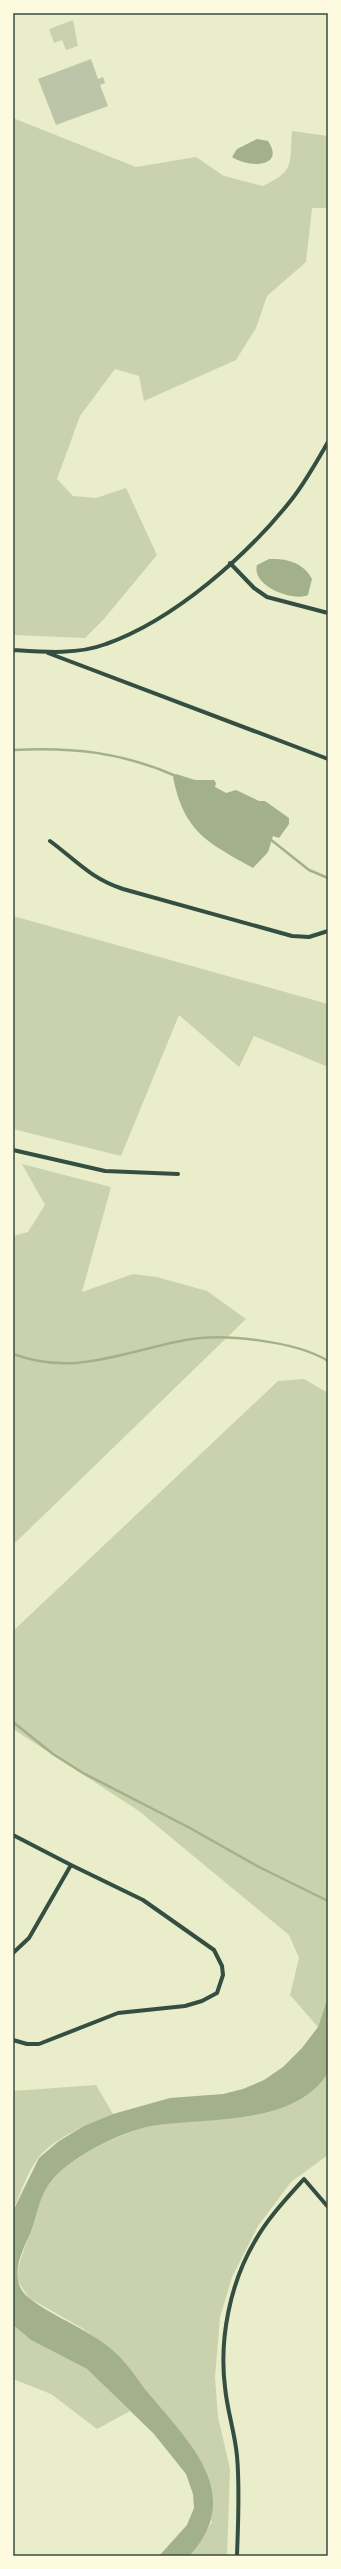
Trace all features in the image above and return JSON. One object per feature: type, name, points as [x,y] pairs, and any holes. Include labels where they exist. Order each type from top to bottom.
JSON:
[{"type":"street","points":[[13,650],[45,652],[92,648],[138,630],[184,601],[230,563],[293,498],[328,442]]},
{"type":"street","points":[[230,563],[254,588],[267,597],[328,613]]},
{"type":"street","points":[[45,652],[328,759]]},
{"type":"street","points":[[50,841],[81,867],[102,882],[123,889],[292,936],[309,937],[328,931]]},
{"type":"street","points":[[13,1150],[105,1171],[142,1174],[178,1174]]},
{"type":"street","points":[[13,1835],[143,1900],[214,1950],[221,1962],[223,1975],[221,1984],[212,1996],[197,2003],[118,2014],[39,2044],[27,2044],[13,2040]]},
{"type":"street","points":[[13,1953],[29,1938],[71,1865]]},
{"type":"street","points":[[237,2556],[237,2455],[225,2388],[223,2360],[227,2320],[240,2273],[255,2241],[277,2208],[304,2179],[328,2207]]},
{"type":"shaded area","points":[[73,20],[78,46],[66,50],[62,40],[54,43],[49,29]]},
{"type":"shaded area","points":[[13,118],[136,167],[196,157],[224,176],[263,186],[286,171],[290,159],[292,131],[328,136],[328,208],[312,208],[306,262],[267,296],[256,328],[236,360],[144,401],[139,376],[115,369],[80,416],[57,479],[73,496],[96,498],[126,488],[157,555],[104,619],[85,638],[13,635]]},
{"type":"shaded area","points":[[257,139],[268,141],[272,150],[272,156],[269,161],[255,164],[239,161],[232,157],[237,149]]},
{"type":"shaded area","points":[[269,559],[282,559],[300,565],[312,579],[308,595],[301,597],[284,594],[267,586],[260,580],[257,573],[257,565]]},
{"type":"shaded area","points":[[176,774],[195,780],[214,780],[216,783],[215,787],[226,793],[236,790],[259,801],[265,801],[289,818],[289,824],[279,838],[273,836],[268,852],[253,868],[210,842],[191,823],[178,796],[173,777]]},
{"type":"shaded area","points":[[13,916],[328,1004],[328,1067],[254,1036],[239,1067],[179,1015],[121,1156],[13,1129]]},
{"type":"shaded area","points":[[22,1164],[111,1187],[82,1292],[133,1274],[157,1277],[207,1291],[246,1319],[16,1542],[13,1541],[13,1236],[28,1232],[45,1205]]},
{"type":"shaded area","points":[[304,1379],[328,1393],[328,1997],[318,2027],[290,1995],[299,1958],[289,1935],[139,1811],[13,1729],[13,1631],[278,1381]]},
{"type":"shaded area","points":[[328,1997],[328,2073],[313,2090],[295,2102],[274,2110],[250,2116],[145,2127],[116,2138],[86,2153],[61,2171],[52,2180],[44,2192],[20,2258],[17,2272],[19,2284],[23,2292],[29,2298],[51,2312],[97,2338],[118,2355],[185,2437],[198,2455],[207,2474],[213,2494],[212,2514],[205,2535],[189,2556],[159,2556],[187,2525],[194,2508],[193,2494],[186,2474],[154,2434],[87,2369],[31,2340],[13,2325],[13,2211],[39,2158],[59,2141],[84,2126],[113,2114],[170,2098],[223,2094],[243,2089],[264,2080],[283,2067],[302,2048],[318,2027]]},
{"type":"shaded area","points":[[328,2073],[328,2155],[291,2182],[258,2226],[232,2277],[220,2317],[215,2377],[218,2417],[230,2469],[227,2556],[189,2556],[212,2522],[146,2391],[118,2355],[82,2328],[29,2298],[17,2280],[21,2260],[39,2203],[47,2186],[60,2172],[85,2154],[115,2138],[144,2128],[157,2125],[250,2116],[268,2111],[286,2104],[303,2094],[326,2077]]},
{"type":"shaded area","points":[[96,2085],[113,2114],[63,2137],[45,2150],[30,2170],[13,2211],[13,2091]]},
{"type":"shaded area","points":[[13,2325],[31,2340],[87,2369],[130,2411],[97,2429],[51,2394],[13,2379]]},
{"type":"building","points":[[91,59],[98,79],[103,77],[105,83],[100,85],[108,106],[56,125],[38,79]]},
{"type":"waterway","points":[[13,750],[56,749],[116,756],[136,761],[176,776]]},
{"type":"waterway","points":[[270,839],[309,870],[328,878]]},
{"type":"waterway","points":[[13,1354],[36,1360],[58,1363],[79,1363],[100,1360],[186,1340],[201,1338],[239,1338],[259,1340],[298,1348],[328,1361]]},
{"type":"waterway","points":[[13,1722],[53,1754],[83,1773],[190,1828],[257,1866],[328,1901]]}]
